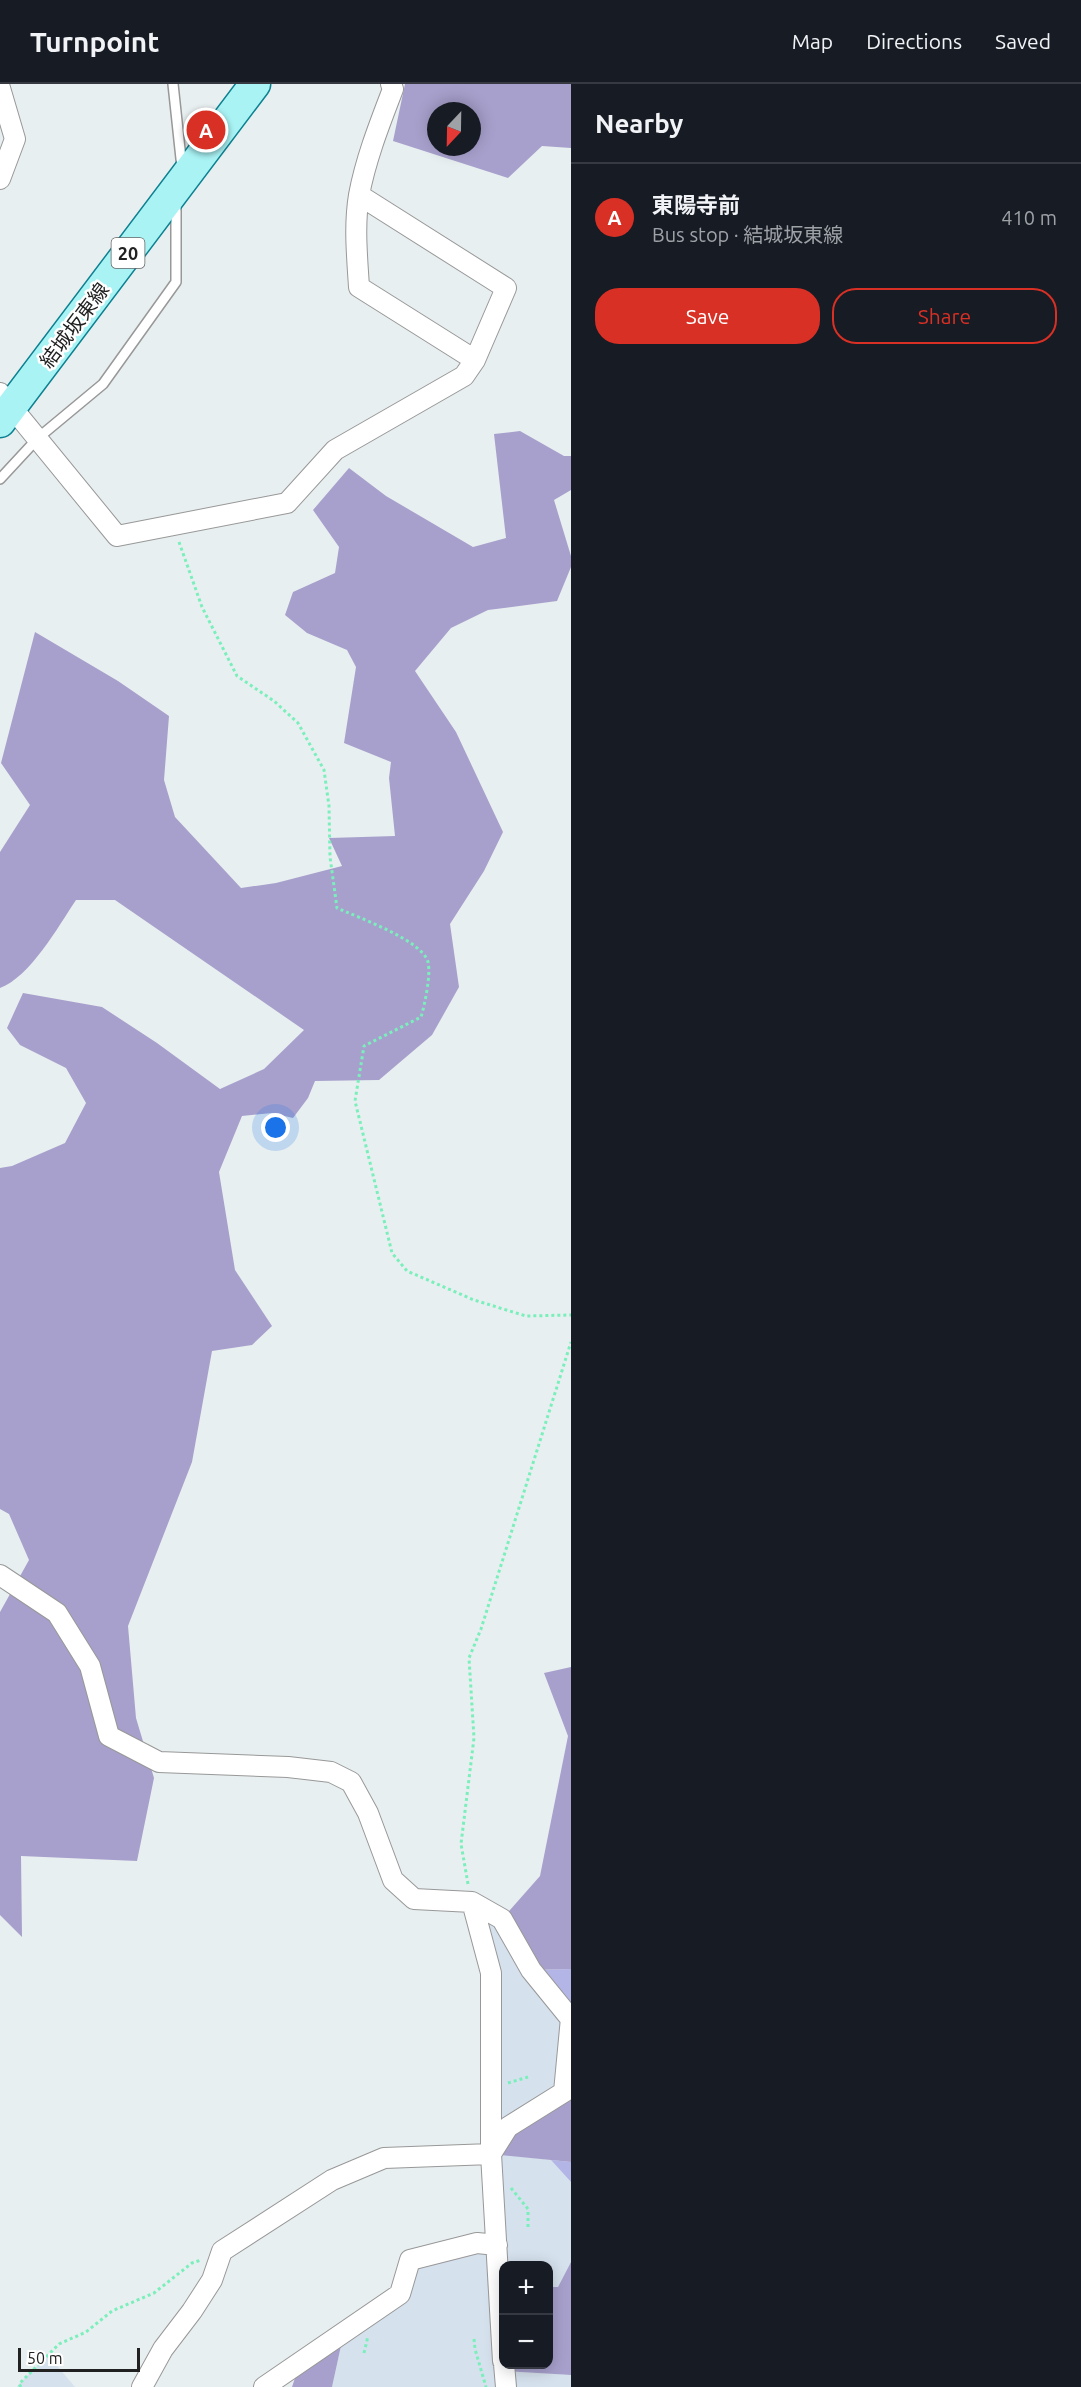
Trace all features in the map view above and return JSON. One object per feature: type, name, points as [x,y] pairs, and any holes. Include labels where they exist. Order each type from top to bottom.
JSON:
[{"type":"main road","name":"結城坂東線","points":[[4,407],[255,84]]},
{"type":"street","points":[[391,84],[393,89],[375,137],[359,195],[356,241],[359,287],[474,360]]},
{"type":"street","points":[[0,88],[15,139],[4,175],[0,179]]},
{"type":"street","points":[[4,407],[38,438],[117,536],[287,503],[335,450],[464,376],[474,360],[506,288],[359,195]]},
{"type":"street","points":[[0,1575],[57,1613],[90,1666],[109,1736],[159,1762],[288,1767],[331,1772],[351,1782],[368,1813],[393,1880],[414,1899],[472,1902],[502,1919],[531,1970],[571,2018],[564,2092],[508,2127],[491,2154]]},
{"type":"street","points":[[472,1902],[491,1973],[491,2154],[501,2315]]},
{"type":"street","points":[[142,2387],[163,2349],[212,2280],[222,2251],[332,2180],[384,2158],[491,2154]]},
{"type":"street","points":[[264,2387],[400,2294],[410,2260],[477,2243],[497,2245]]},
{"type":"street","points":[[292,2387],[301,2360]]},
{"type":"street","points":[[504,2369],[506,2387]]},
{"type":"lane","points":[[0,479],[38,438],[103,384],[176,282],[178,186],[173,84]]},
{"type":"path","points":[[173,524],[202,607],[237,676],[274,701],[298,723],[324,770],[329,806],[330,857],[337,908],[406,940],[423,952],[428,963],[425,1004],[421,1017],[364,1046],[355,1101],[392,1253],[407,1271],[474,1300],[526,1316],[571,1316]]},
{"type":"path","points":[[472,1902],[461,1844],[474,1738],[469,1658],[481,1629],[571,1342]]},
{"type":"path","points":[[493,2183],[506,2182],[528,2209],[528,2228]]},
{"type":"path","points":[[21,2387],[19,2384],[59,2344],[86,2331],[112,2311],[154,2293],[192,2263],[222,2251]]},
{"type":"path","points":[[474,2339],[486,2387]]},
{"type":"shaded area","points":[[405,84],[571,84],[571,148],[542,146],[508,178],[440,156],[481,156],[481,102],[427,102],[427,152],[393,141]]},
{"type":"shaded area","points":[[520,431],[564,456],[571,456],[571,490],[554,500],[571,556],[571,567],[557,601],[488,610],[451,628],[415,671],[456,732],[503,832],[484,871],[450,924],[459,987],[432,1035],[379,1080],[315,1081],[308,1098],[293,1118],[272,1113],[242,1116],[219,1172],[235,1270],[272,1326],[252,1345],[212,1351],[192,1462],[128,1626],[136,1718],[154,1778],[137,1861],[21,1856],[22,1937],[0,1915],[0,1612],[29,1560],[9,1514],[0,1509],[0,1168],[12,1166],[65,1143],[86,1103],[66,1068],[20,1045],[7,1028],[23,993],[102,1007],[157,1043],[220,1089],[264,1069],[304,1030],[115,900],[76,900],[52,937],[32,962],[11,982],[0,988],[0,852],[30,805],[1,763],[35,632],[118,681],[169,716],[164,780],[175,817],[241,888],[276,883],[342,866],[329,838],[395,836],[389,778],[391,762],[344,743],[356,667],[347,650],[307,633],[285,615],[293,592],[335,573],[339,547],[313,510],[349,468],[386,496],[473,547],[506,538],[494,434]]},
{"type":"shaded area","points":[[571,1667],[571,1969],[531,1970],[502,1919],[540,1876],[568,1736],[544,1673]]},
{"type":"shaded area","points":[[472,1902],[502,1919],[531,1970],[570,2018],[564,2092],[508,2127],[491,2153],[491,1973]]},
{"type":"shaded area","points":[[571,1969],[571,2093],[570,2018],[531,1970]]},
{"type":"shaded area","points":[[571,2093],[571,2162],[491,2154],[508,2127]]},
{"type":"shaded area","points":[[491,2153],[551,2160],[571,2182],[571,2262],[558,2287],[553,2287],[553,2261],[499,2261],[499,2369],[571,2375],[571,2387],[332,2387],[344,2332],[400,2294],[410,2260],[477,2243],[497,2244]]},
{"type":"shaded area","points":[[551,2160],[571,2162],[571,2182]]},
{"type":"shaded area","points":[[571,2262],[571,2375],[504,2371],[505,2369],[553,2369],[553,2287],[558,2287]]},
{"type":"shaded area","points":[[344,2332],[332,2387],[292,2387],[301,2360]]},
{"type":"shaded area","points":[[48,2355],[75,2387],[17,2387],[19,2384]]},
{"type":"place","name":"東陽寺前","points":[[206,130]]}]
